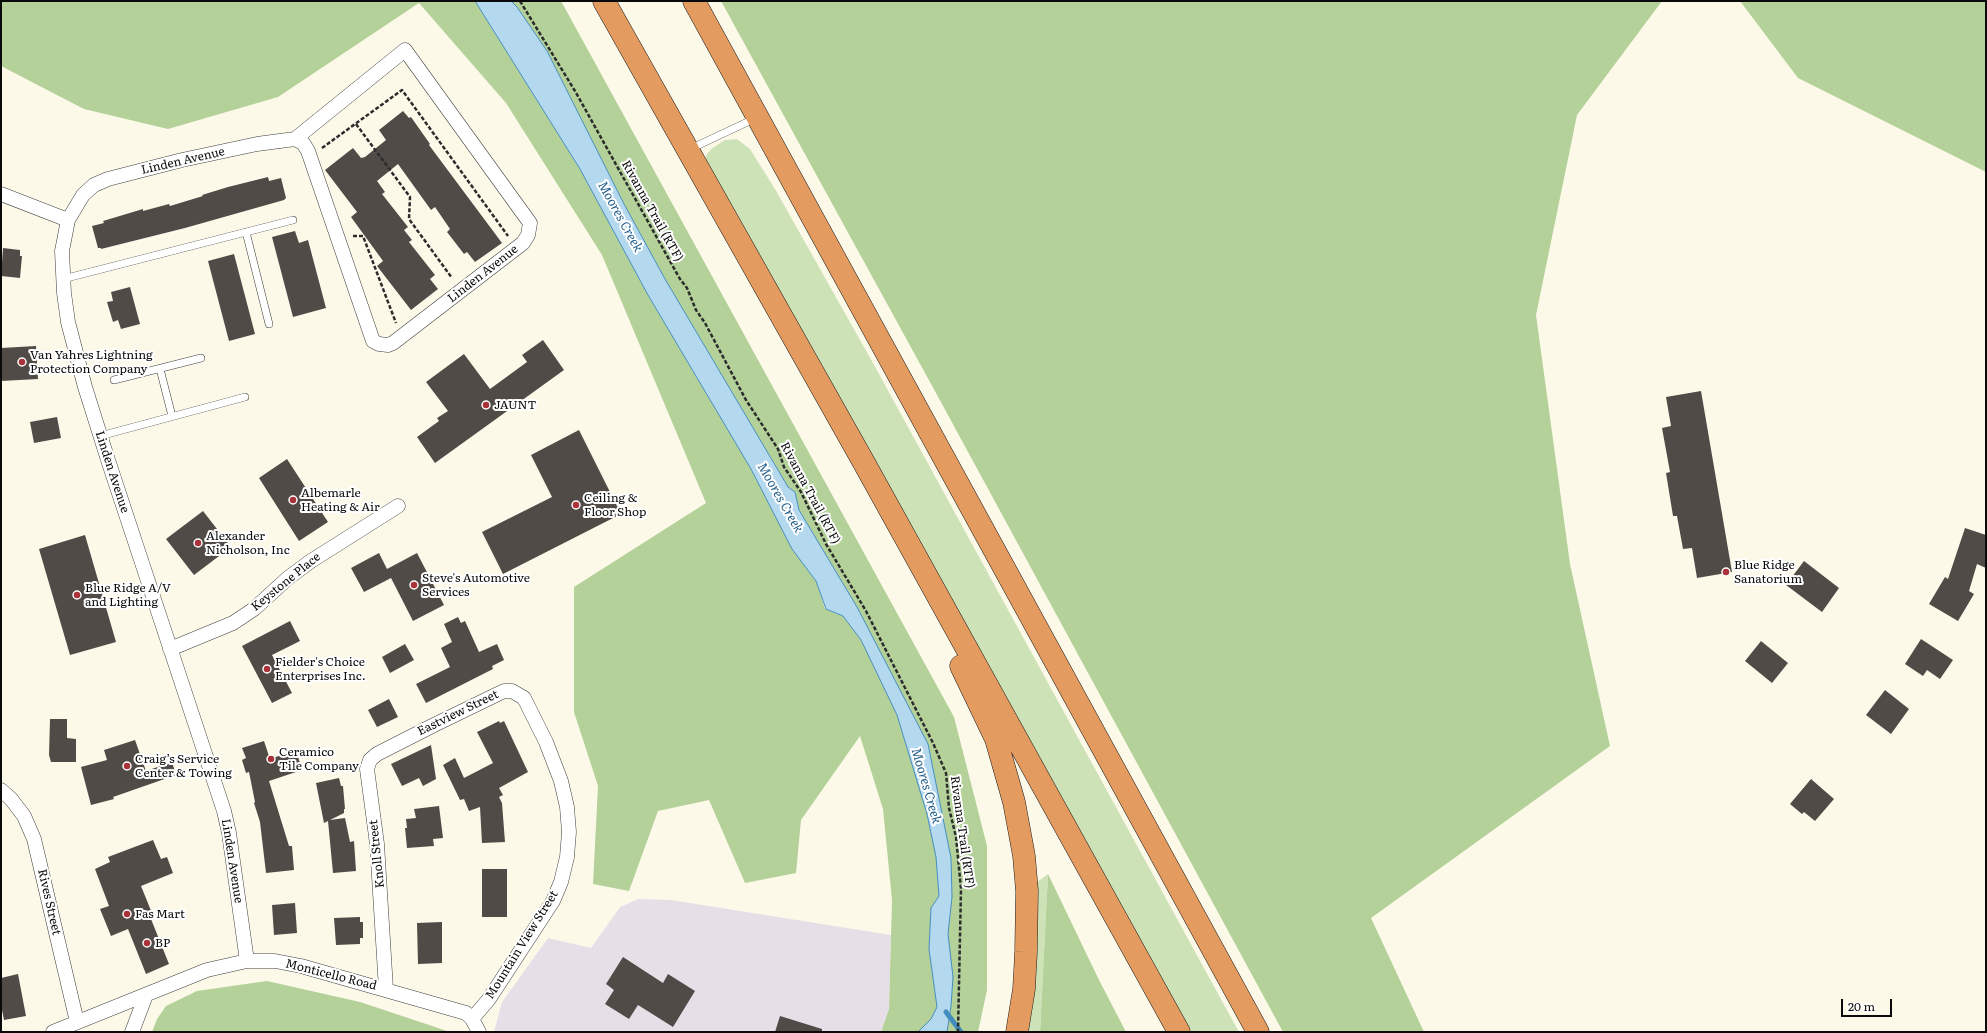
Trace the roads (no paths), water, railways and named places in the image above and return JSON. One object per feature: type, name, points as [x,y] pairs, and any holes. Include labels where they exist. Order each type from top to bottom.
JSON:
[{"type":"highway","points":[[604,1],[863,461],[1179,1032]]},
{"type":"highway","points":[[694,1],[1258,1032]]},
{"type":"highway","points":[[863,461],[930,606],[996,738],[1006,770],[1018,821],[1024,856],[1027,891],[1026,952],[1017,1032]]},
{"type":"street","name":"Linden Avenue","points":[[247,962],[228,826],[100,436],[68,322],[63,280],[62,250],[68,220],[82,195],[94,185],[108,179],[182,160],[257,144],[295,139],[405,50],[530,223],[528,235],[523,243],[393,343],[379,344],[373,341],[308,151],[303,143],[295,139]]},
{"type":"street","points":[[1,194],[68,220]]},
{"type":"street","name":"Keystone Place","points":[[170,649],[233,622],[254,609],[288,578],[311,561],[398,506]]},
{"type":"street","name":"Eastview Street","points":[[405,739],[504,691],[512,691],[520,695],[528,708]]},
{"type":"street","name":"Mountain View Street","points":[[472,1019],[490,999],[553,901],[567,857],[569,832],[567,807],[561,781],[546,742],[528,708]]},
{"type":"street","name":"Knoll Street","points":[[386,989],[377,844],[367,769],[370,760],[377,754],[405,739]]},
{"type":"street","name":"Rives Street","points":[[1,790],[11,799],[24,816],[34,839],[77,1022]]},
{"type":"street","name":"Monticello Road","points":[[53,1032],[207,970],[247,962],[275,961],[301,966],[386,989],[466,1013],[472,1019]]},
{"type":"street","points":[[132,1032],[146,995]]},
{"type":"street","points":[[472,1019],[479,1032]]},
{"type":"lane","points":[[688,150],[758,117]]},
{"type":"lane","points":[[63,280],[293,220]]},
{"type":"lane","points":[[246,232],[269,324]]},
{"type":"lane","points":[[114,380],[201,358]]},
{"type":"lane","points":[[160,369],[172,416]]},
{"type":"lane","points":[[100,436],[245,397]]},
{"type":"water","name":"Moores Creek","points":[[475,1],[511,1],[517,7],[547,51],[624,204],[665,279],[788,487],[795,492],[799,510],[857,607],[928,744],[951,858],[952,897],[948,934],[953,977],[947,1032],[918,1032],[931,1019],[937,1007],[929,949],[931,908],[939,896],[936,857],[927,814],[897,715],[861,640],[843,616],[826,609],[816,581],[792,549],[751,469],[648,295],[580,169]]},
{"type":"waterway","points":[[946,1012],[961,1032]]},
{"type":"place","name":"Van Yahres Lightning Protection Company","points":[[22,362]]},
{"type":"place","name":"JAUNT","points":[[486,405]]},
{"type":"place","name":"Albemarle Heating & Air","points":[[293,500]]},
{"type":"place","name":"Ceiling & Floor Shop","points":[[576,505]]},
{"type":"place","name":"Alexander Nicholson, Inc","points":[[198,543]]},
{"type":"place","name":"Blue Ridge Sanatorium","points":[[1726,572]]},
{"type":"place","name":"Steve's Automotive Services","points":[[414,585]]},
{"type":"place","name":"Blue Ridge A/V and Lighting","points":[[77,595]]},
{"type":"place","name":"Fielder's Choice Enterprises Inc.","points":[[267,669]]},
{"type":"place","name":"Ceramico Tile Company","points":[[271,759]]},
{"type":"place","name":"Craig’s Service Center & Towing","points":[[127,766]]},
{"type":"place","name":"Fas Mart","points":[[127,914]]},
{"type":"place","name":"BP","points":[[147,943]]}]
